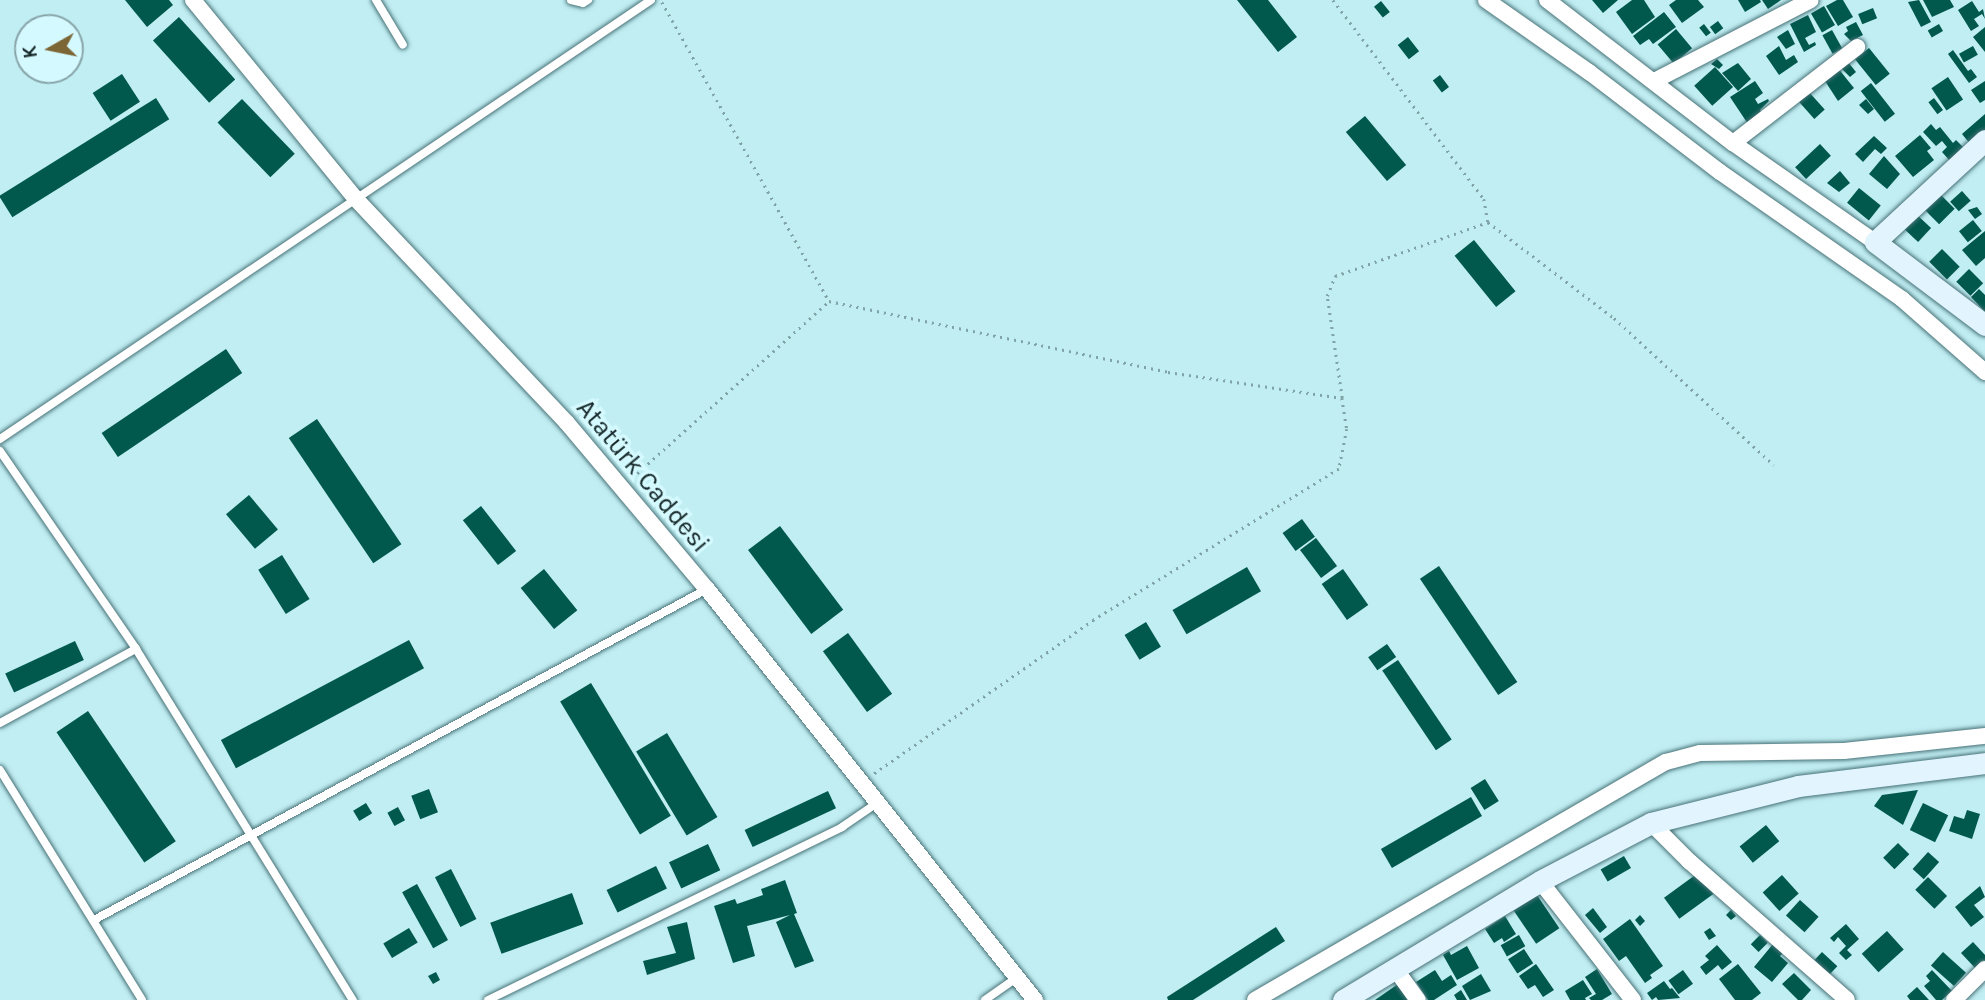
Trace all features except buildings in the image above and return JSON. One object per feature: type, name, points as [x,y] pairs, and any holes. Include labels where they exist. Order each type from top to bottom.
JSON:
[{"type":"street","name":"Atatürk Caddesi","points":[[193,0],[355,198],[567,423],[707,589],[860,784],[1020,977],[1035,1000]]},
{"type":"street","points":[[1486,0],[1589,72],[1720,172],[1902,299],[1985,372]]},
{"type":"street","points":[[1547,0],[1656,80],[1734,143],[1875,242],[1985,325]]},
{"type":"street","points":[[1656,80],[1811,0]]},
{"type":"street","points":[[1734,143],[1857,47]]},
{"type":"street","points":[[1875,242],[1985,140]]},
{"type":"street","points":[[1255,1000],[1340,948],[1667,762],[1700,753],[1844,751],[1985,736]]},
{"type":"street","points":[[1343,1000],[1540,881],[1651,823],[1798,786],[1985,763]]},
{"type":"street","points":[[1651,823],[1689,861],[1842,999]]},
{"type":"street","points":[[1540,881],[1631,999]]},
{"type":"street","points":[[1954,1000],[1985,969]]},
{"type":"street","points":[[1396,970],[1418,1000]]},
{"type":"lane","points":[[376,0],[403,46]]},
{"type":"lane","points":[[571,0],[583,3],[588,0]]},
{"type":"lane","points":[[0,439],[651,0]]},
{"type":"lane","points":[[0,451],[136,649],[353,1000]]},
{"type":"lane","points":[[94,920],[707,589]]},
{"type":"lane","points":[[0,723],[136,649]]},
{"type":"lane","points":[[0,770],[142,1000]]},
{"type":"lane","points":[[488,1000],[842,827],[877,803]]},
{"type":"lane","points":[[985,1000],[1020,977]]},
{"type":"path","points":[[661,0],[829,301],[1168,372],[1342,398]]},
{"type":"path","points":[[1334,0],[1484,199],[1488,222],[1614,318],[1774,465]]},
{"type":"path","points":[[860,784],[1094,621],[1339,469],[1347,429],[1327,296],[1335,276],[1488,222]]},
{"type":"path","points":[[621,487],[829,301]]}]
